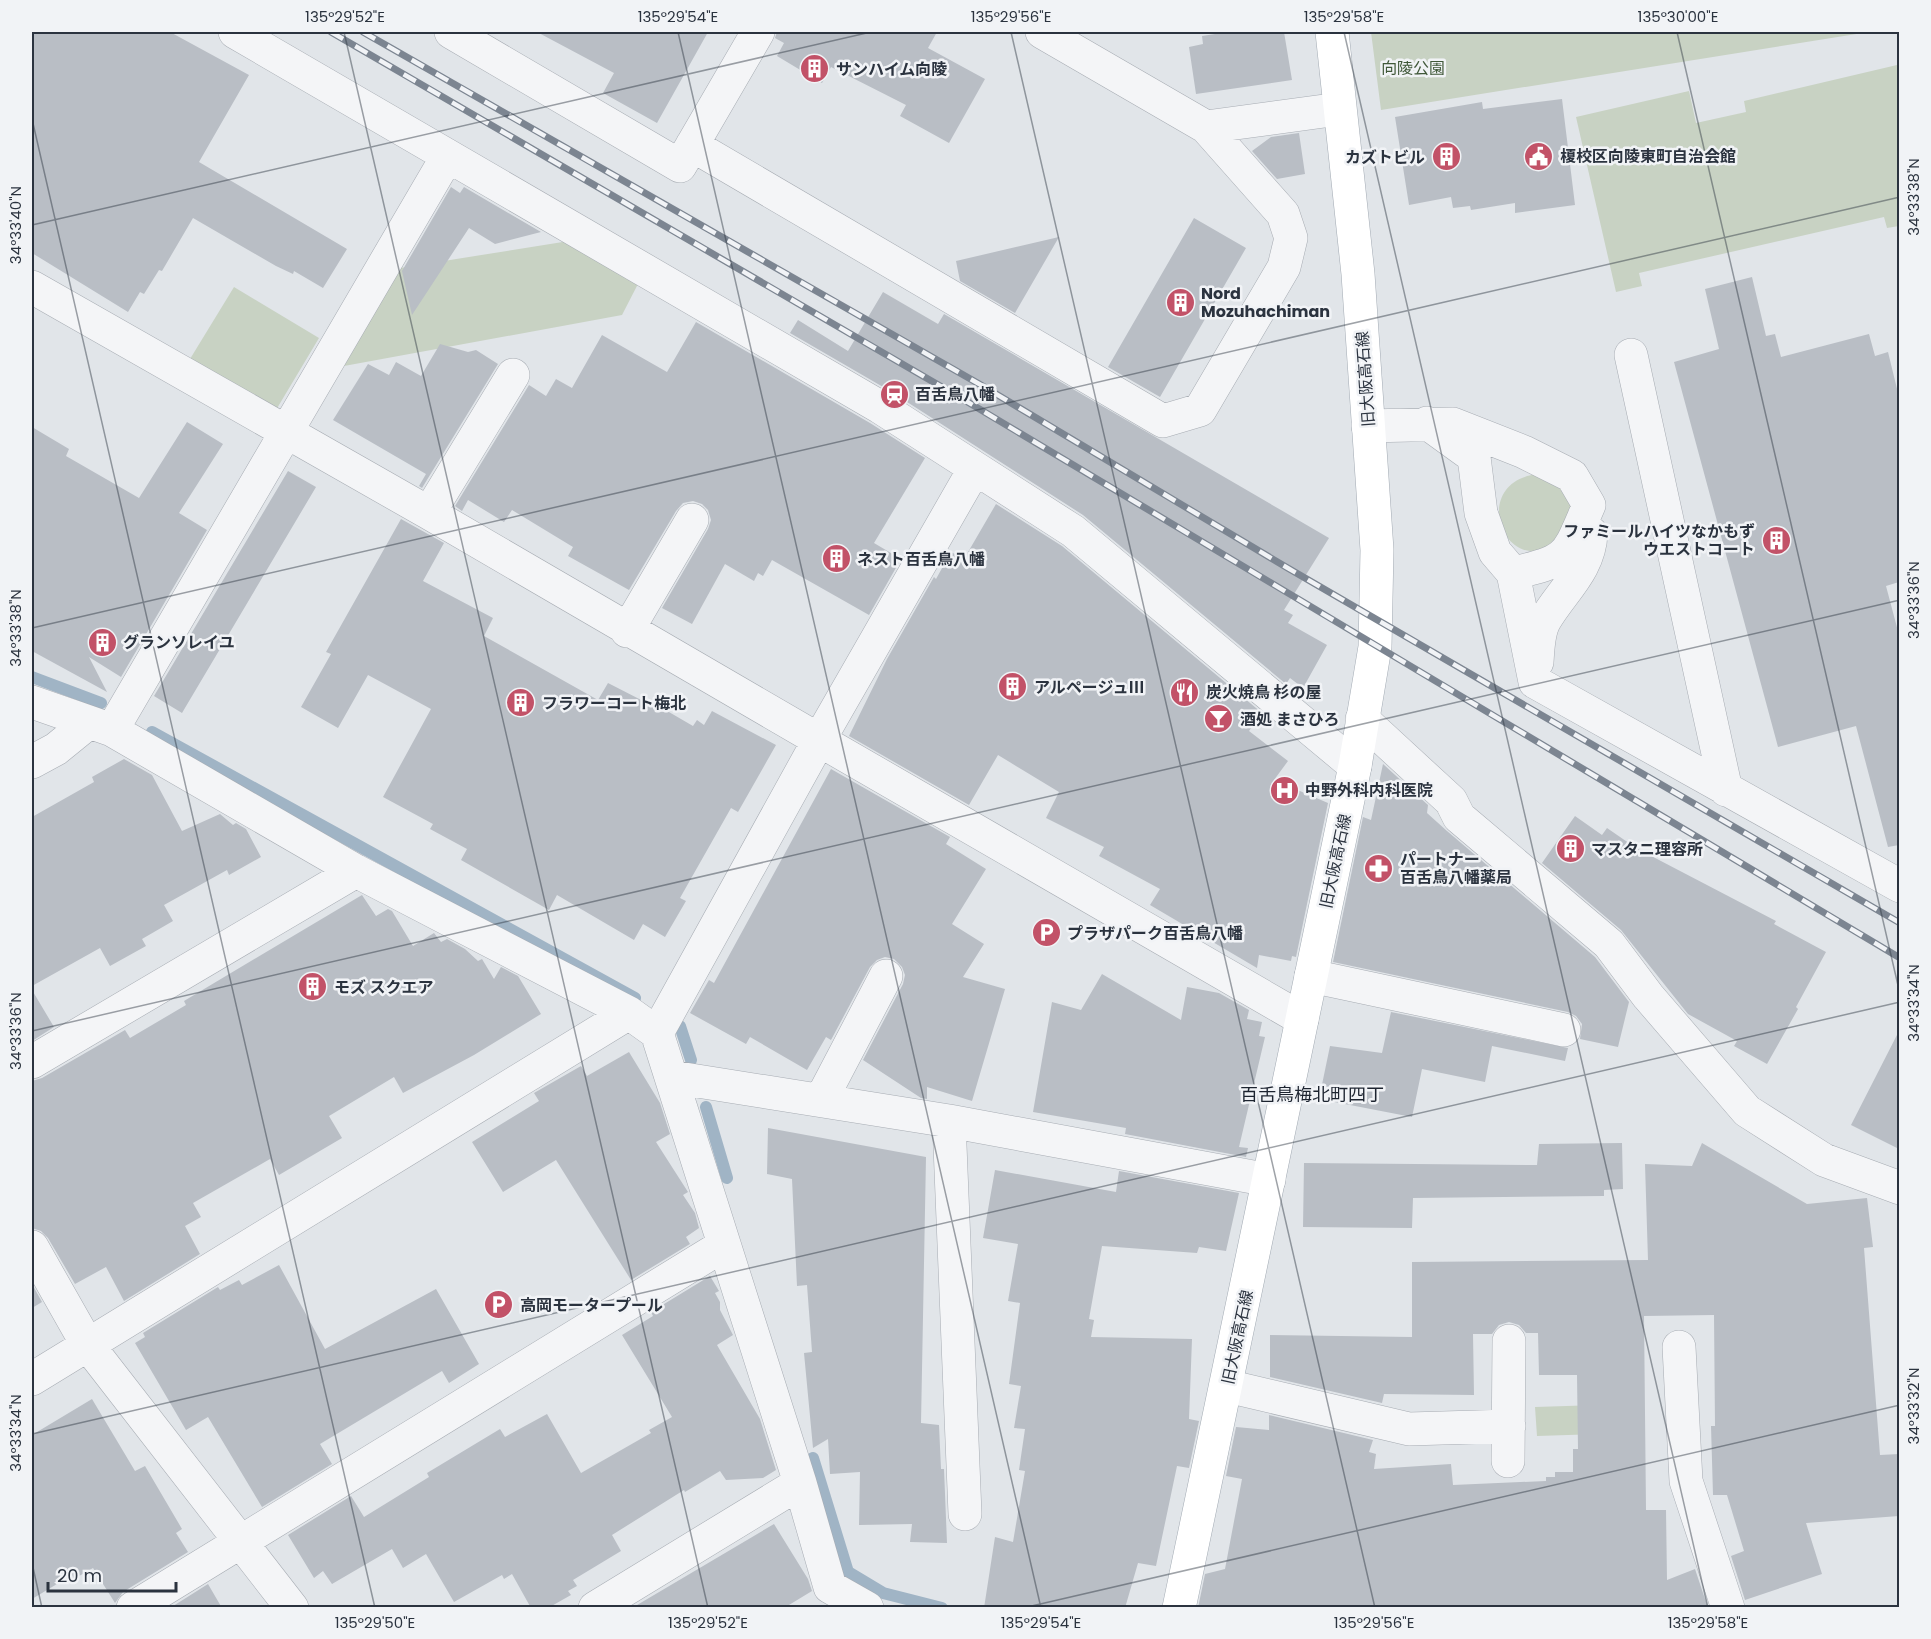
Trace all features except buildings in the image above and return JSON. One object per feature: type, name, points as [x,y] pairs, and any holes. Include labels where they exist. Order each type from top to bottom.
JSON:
[{"type":"main road","name":"旧大阪高石線","points":[[1179,1608],[1355,766],[1375,648],[1377,593],[1358,274],[1332,32]]},
{"type":"street","points":[[235,32],[880,407],[1073,531],[1355,766]]},
{"type":"street","points":[[451,32],[680,166],[758,32]]},
{"type":"street","points":[[692,145],[1163,421],[1200,410],[1284,267],[1291,238],[1283,213],[1206,127],[1102,56],[1042,32]]},
{"type":"street","points":[[1206,127],[1340,109]]},
{"type":"street","points":[[32,762],[100,727],[286,431],[447,157]]},
{"type":"street","points":[[32,287],[429,513],[627,631],[1302,1019]]},
{"type":"street","points":[[1631,355],[1726,790]]},
{"type":"street","points":[[429,513],[513,375]]},
{"type":"street","points":[[1427,423],[1474,457],[1481,513],[1495,552],[1513,573],[1535,682],[1899,886]]},
{"type":"street","points":[[1368,426],[1453,424],[1524,452],[1572,476],[1589,505],[1590,553],[1564,596],[1544,621],[1535,682]]},
{"type":"street","points":[[657,1033],[819,740],[975,468]]},
{"type":"street","points":[[1513,573],[1547,565],[1569,553],[1589,505]]},
{"type":"street","points":[[627,631],[692,520]]},
{"type":"street","points":[[32,702],[100,727],[356,871],[629,1013],[657,1033],[800,1483],[830,1587],[867,1608]]},
{"type":"street","points":[[1362,719],[1451,801],[1459,817],[1609,944],[1648,996],[1747,1111],[1824,1160],[1899,1188]]},
{"type":"street","points":[[32,1062],[356,871]]},
{"type":"street","points":[[821,1100],[886,976]]},
{"type":"street","points":[[1311,976],[1564,1030]]},
{"type":"street","points":[[32,1378],[629,1013]]},
{"type":"street","points":[[672,1077],[949,1121],[1269,1180]]},
{"type":"street","points":[[949,1121],[965,1514]]},
{"type":"street","points":[[133,1608],[724,1245]]},
{"type":"street","points":[[32,1247],[87,1344],[292,1608]]},
{"type":"street","points":[[1508,1461],[1509,1341]]},
{"type":"street","points":[[1679,1347],[1686,1481],[1728,1608]]},
{"type":"street","points":[[1227,1386],[1408,1429],[1509,1426]]},
{"type":"street","points":[[595,1608],[800,1483]]},
{"type":"green space","name":"向陵公園","points":[[1371,32],[1869,32],[1381,110]]},
{"type":"green space","points":[[1897,65],[1900,77],[1899,226],[1887,228],[1884,217],[1639,273],[1642,286],[1616,292],[1576,117],[1689,91],[1696,123],[1746,112],[1744,101]]},
{"type":"green space","points":[[569,241],[639,282],[622,315],[344,366],[400,268]]},
{"type":"green space","points":[[234,287],[319,338],[276,410],[190,359]]},
{"type":"green space","points":[[1538,474],[1550,476],[1573,501],[1573,525],[1556,542],[1545,549],[1529,551],[1515,545],[1505,535],[1500,520],[1500,505],[1505,491],[1518,480]]},
{"type":"green space","points":[[1629,1404],[1630,1433],[1537,1436],[1535,1407]]},
{"type":"waterway","points":[[32,677],[101,703]]},
{"type":"waterway","points":[[152,732],[635,998]]},
{"type":"waterway","points":[[680,1026],[691,1060]]},
{"type":"waterway","points":[[706,1107],[727,1178]]},
{"type":"waterway","points":[[813,1458],[848,1572],[883,1593],[942,1608]]},
{"type":"railway","points":[[331,32],[966,401],[1900,958]]},
{"type":"railway","points":[[363,32],[981,385],[1286,567],[1900,923]]},
{"type":"place","name":"サンハイム向陵","points":[[815,69]]},
{"type":"place","name":"榎校区向陵東町自治会館","points":[[1539,156]]},
{"type":"place","name":"カズトビル","points":[[1446,157]]},
{"type":"place","name":"Nord Mozuhachiman","points":[[1180,302]]},
{"type":"place","name":"百舌鳥八幡","points":[[894,394]]},
{"type":"place","name":"ファミールハイツなかもず ウエストコート","points":[[1776,540]]},
{"type":"place","name":"ネスト百舌鳥八幡","points":[[836,559]]},
{"type":"place","name":"グランソレイユ","points":[[102,642]]},
{"type":"place","name":"アルページュⅢ","points":[[1013,687]]},
{"type":"place","name":"炭火焼鳥 杉の屋","points":[[1185,692]]},
{"type":"place","name":"フラワーコート梅北","points":[[521,703]]},
{"type":"place","name":"酒処 まさひろ","points":[[1219,719]]},
{"type":"place","name":"中野外科内科医院","points":[[1284,790]]},
{"type":"place","name":"マスタニ理容所","points":[[1570,849]]},
{"type":"place","name":"パートナー 百舌鳥八幡薬局","points":[[1379,868]]},
{"type":"place","name":"プラザパーク百舌鳥八幡","points":[[1046,933]]},
{"type":"place","name":"モズ スクエア","points":[[313,987]]},
{"type":"place","name":"高岡モータープール","points":[[499,1305]]},
{"type":"district","name":"百舌鳥梅北町四丁","points":[[1312,1095]]}]
